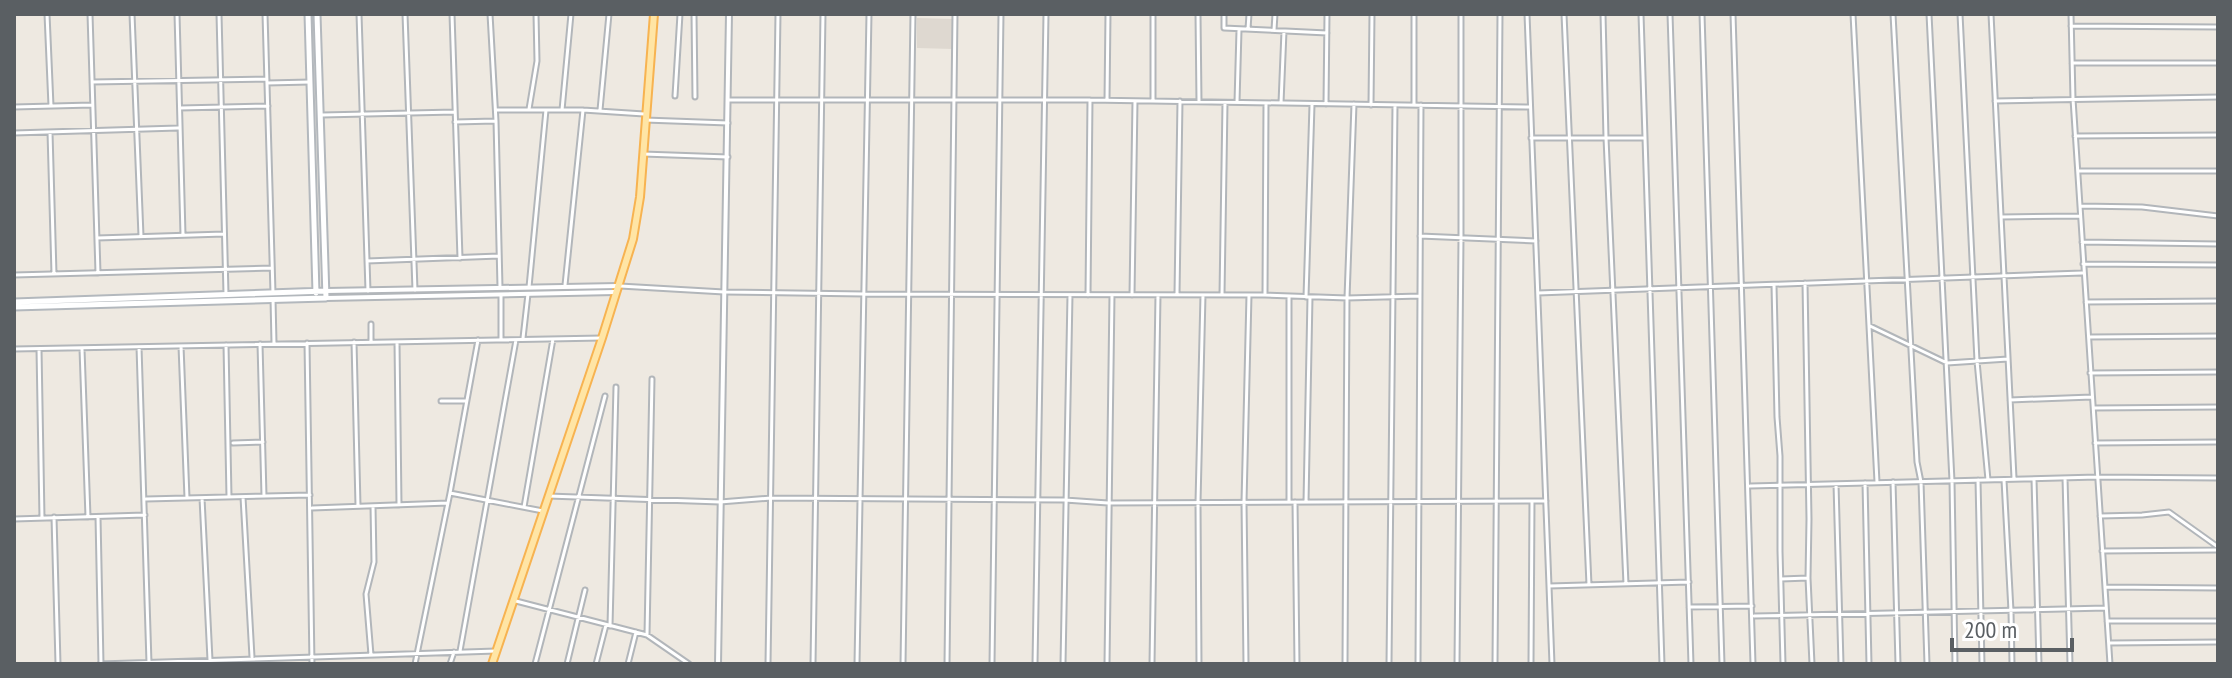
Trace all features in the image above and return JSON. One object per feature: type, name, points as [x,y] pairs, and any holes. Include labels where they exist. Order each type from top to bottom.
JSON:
[{"type":"main road","points":[[308,14],[316,295]]},
{"type":"main road","points":[[14,304],[326,295],[317,14]]},
{"type":"main road","points":[[492,664],[620,288],[640,197],[654,14]]},
{"type":"main road","points":[[28,304],[226,295],[273,296]]},
{"type":"street","points":[[47,14],[51,106]]},
{"type":"street","points":[[90,14],[98,273]]},
{"type":"street","points":[[132,14],[141,236]]},
{"type":"street","points":[[177,14],[183,235]]},
{"type":"street","points":[[219,14],[226,295]]},
{"type":"street","points":[[265,14],[274,344]]},
{"type":"street","points":[[359,14],[368,291]]},
{"type":"street","points":[[405,14],[415,290]]},
{"type":"street","points":[[452,14],[460,258]]},
{"type":"street","points":[[490,14],[496,110],[500,287]]},
{"type":"street","points":[[529,109],[537,61],[536,14]]},
{"type":"street","points":[[562,110],[571,14]]},
{"type":"street","points":[[599,111],[609,14]]},
{"type":"street","points":[[675,96],[680,14]]},
{"type":"street","points":[[694,14],[695,97]]},
{"type":"street","points":[[718,664],[729,14]]},
{"type":"street","points":[[768,664],[778,14]]},
{"type":"street","points":[[813,664],[823,14]]},
{"type":"street","points":[[857,664],[869,14]]},
{"type":"street","points":[[903,664],[913,14]]},
{"type":"street","points":[[947,664],[955,14]]},
{"type":"street","points":[[992,664],[1001,14]]},
{"type":"street","points":[[1035,664],[1046,14]]},
{"type":"street","points":[[1107,100],[1108,14]]},
{"type":"street","points":[[1153,14],[1153,101]]},
{"type":"street","points":[[1198,14],[1199,102]]},
{"type":"street","points":[[1224,14],[1224,28],[1327,33]]},
{"type":"street","points":[[1248,29],[1249,14]]},
{"type":"street","points":[[1274,30],[1275,14]]},
{"type":"street","points":[[1326,104],[1327,14]]},
{"type":"street","points":[[1371,105],[1372,14]]},
{"type":"street","points":[[1414,14],[1414,105]]},
{"type":"street","points":[[1457,664],[1461,14]]},
{"type":"street","points":[[1495,664],[1500,14]]},
{"type":"street","points":[[1527,14],[1552,664]]},
{"type":"street","points":[[1564,14],[1589,585]]},
{"type":"street","points":[[1603,14],[1626,584]]},
{"type":"street","points":[[1641,14],[1662,664]]},
{"type":"street","points":[[1670,14],[1691,664]]},
{"type":"street","points":[[1702,14],[1722,664]]},
{"type":"street","points":[[1733,14],[1753,664]]},
{"type":"street","points":[[1853,14],[1877,483]]},
{"type":"street","points":[[1893,14],[1917,462],[1921,482],[1927,664]]},
{"type":"street","points":[[1929,14],[1952,481],[1955,664]]},
{"type":"street","points":[[1960,14],[1977,361],[1988,480]]},
{"type":"street","points":[[1991,14],[2014,479]]},
{"type":"street","points":[[2071,14],[2075,136],[2110,664]]},
{"type":"street","points":[[2071,26],[2218,27]]},
{"type":"street","points":[[1237,102],[1239,28]]},
{"type":"street","points":[[1281,103],[1284,31]]},
{"type":"street","points":[[2072,63],[2218,63]]},
{"type":"street","points":[[92,82],[310,82]]},
{"type":"street","points":[[1995,101],[2218,97]]},
{"type":"street","points":[[728,100],[1107,100],[1530,107]]},
{"type":"street","points":[[1088,295],[1090,100]]},
{"type":"street","points":[[1132,295],[1135,101]]},
{"type":"street","points":[[1177,295],[1180,101]]},
{"type":"street","points":[[1222,295],[1225,102]]},
{"type":"street","points":[[1265,295],[1266,102]]},
{"type":"street","points":[[1306,502],[1312,104]]},
{"type":"street","points":[[1345,664],[1347,298],[1354,104]]},
{"type":"street","points":[[14,107],[92,105]]},
{"type":"street","points":[[1389,664],[1395,105]]},
{"type":"street","points":[[1418,664],[1421,105]]},
{"type":"street","points":[[180,108],[268,106]]},
{"type":"street","points":[[496,110],[583,110],[728,123]]},
{"type":"street","points":[[529,287],[546,110]]},
{"type":"street","points":[[565,286],[583,110]]},
{"type":"street","points":[[321,115],[455,112]]},
{"type":"street","points":[[455,122],[496,121]]},
{"type":"street","points":[[14,133],[180,128]]},
{"type":"street","points":[[50,132],[54,274]]},
{"type":"street","points":[[2075,136],[2218,135]]},
{"type":"street","points":[[1531,138],[1643,138]]},
{"type":"street","points":[[643,154],[728,157]]},
{"type":"street","points":[[2078,171],[2218,171]]},
{"type":"street","points":[[2080,206],[2142,207],[2218,216]]},
{"type":"street","points":[[2001,217],[2080,216]]},
{"type":"street","points":[[97,238],[224,234]]},
{"type":"street","points":[[1420,236],[1536,241]]},
{"type":"street","points":[[2082,242],[2218,244]]},
{"type":"street","points":[[367,261],[499,256]]},
{"type":"street","points":[[2083,264],[2218,265]]},
{"type":"street","points":[[14,275],[272,268]]},
{"type":"street","points":[[1538,293],[2084,273]]},
{"type":"street","points":[[1805,283],[1808,578],[1812,664]]},
{"type":"street","points":[[1774,285],[1783,664]]},
{"type":"street","points":[[326,295],[368,291],[565,286],[774,293],[1420,296]]},
{"type":"street","points":[[326,295],[501,295],[620,288]]},
{"type":"street","points":[[522,339],[528,294]]},
{"type":"street","points":[[501,295],[501,340]]},
{"type":"street","points":[[1063,664],[1070,295]]},
{"type":"street","points":[[1107,664],[1112,295]]},
{"type":"street","points":[[1152,664],[1158,295]]},
{"type":"street","points":[[1199,664],[1198,502],[1203,295]]},
{"type":"street","points":[[1246,664],[1244,502],[1249,295]]},
{"type":"street","points":[[1289,297],[1289,502]]},
{"type":"street","points":[[2086,302],[2218,301]]},
{"type":"street","points":[[371,324],[371,342]]},
{"type":"street","points":[[1870,326],[1947,363],[2008,359]]},
{"type":"street","points":[[2088,337],[2218,336]]},
{"type":"street","points":[[14,349],[602,338]]},
{"type":"street","points":[[460,651],[516,339]]},
{"type":"street","points":[[524,507],[553,339]]},
{"type":"street","points":[[415,664],[478,340]]},
{"type":"street","points":[[354,342],[358,506]]},
{"type":"street","points":[[397,342],[399,505]]},
{"type":"street","points":[[307,343],[312,664]]},
{"type":"street","points":[[260,344],[264,496]]},
{"type":"street","points":[[226,345],[229,497]]},
{"type":"street","points":[[181,346],[187,498]]},
{"type":"street","points":[[139,347],[149,663]]},
{"type":"street","points":[[39,348],[42,518]]},
{"type":"street","points":[[82,348],[88,517]]},
{"type":"street","points":[[2090,373],[2218,372]]},
{"type":"street","points":[[647,635],[652,379]]},
{"type":"street","points":[[596,664],[608,625],[616,387]]},
{"type":"street","points":[[535,664],[605,396]]},
{"type":"street","points":[[2010,400],[2092,397]]},
{"type":"street","points":[[441,401],[467,401]]},
{"type":"street","points":[[2093,408],[2218,407]]},
{"type":"street","points":[[233,443],[263,442]]},
{"type":"street","points":[[2095,443],[2218,442]]},
{"type":"street","points":[[1749,486],[2097,477],[2218,478]]},
{"type":"street","points":[[2065,478],[2070,664]]},
{"type":"street","points":[[2034,479],[2039,664]]},
{"type":"street","points":[[1978,480],[1982,664]]},
{"type":"street","points":[[2004,480],[2012,664]]},
{"type":"street","points":[[1893,482],[1898,664]]},
{"type":"street","points":[[1865,483],[1869,664]]},
{"type":"street","points":[[1836,484],[1841,664]]},
{"type":"street","points":[[450,493],[543,511]]},
{"type":"street","points":[[145,499],[310,495]]},
{"type":"street","points":[[548,496],[720,502],[771,498],[1108,503],[1546,501]]},
{"type":"street","points":[[243,497],[252,658]]},
{"type":"street","points":[[202,498],[210,660]]},
{"type":"street","points":[[1531,664],[1532,501]]},
{"type":"street","points":[[1295,502],[1297,664]]},
{"type":"street","points":[[310,508],[448,503]]},
{"type":"street","points":[[371,655],[366,594],[374,562],[373,506]]},
{"type":"street","points":[[2100,516],[2169,512],[2218,549]]},
{"type":"street","points":[[14,519],[145,515]]},
{"type":"street","points":[[54,517],[58,664]]},
{"type":"street","points":[[98,517],[101,664],[496,651]]},
{"type":"street","points":[[2102,551],[2218,549]]},
{"type":"street","points":[[1781,579],[1808,578]]},
{"type":"street","points":[[1549,586],[1689,582]]},
{"type":"street","points":[[2105,587],[2218,588]]},
{"type":"street","points":[[567,664],[585,590]]},
{"type":"street","points":[[512,600],[647,635],[689,664]]},
{"type":"street","points":[[1689,607],[1752,606]]},
{"type":"street","points":[[1753,616],[2106,608]]},
{"type":"street","points":[[2107,621],[2218,621]]},
{"type":"street","points":[[628,664],[636,632]]},
{"type":"street","points":[[2108,643],[2218,642]]},
{"type":"street","points":[[450,664],[454,651]]},
{"type":"street","points":[[353,656],[353,664]]},
{"type":"street","points":[[681,657],[682,664]]},
{"type":"street","points":[[266,658],[266,664]]},
{"type":"shaded area","points":[[917,18],[953,19],[953,49],[917,48]]}]
